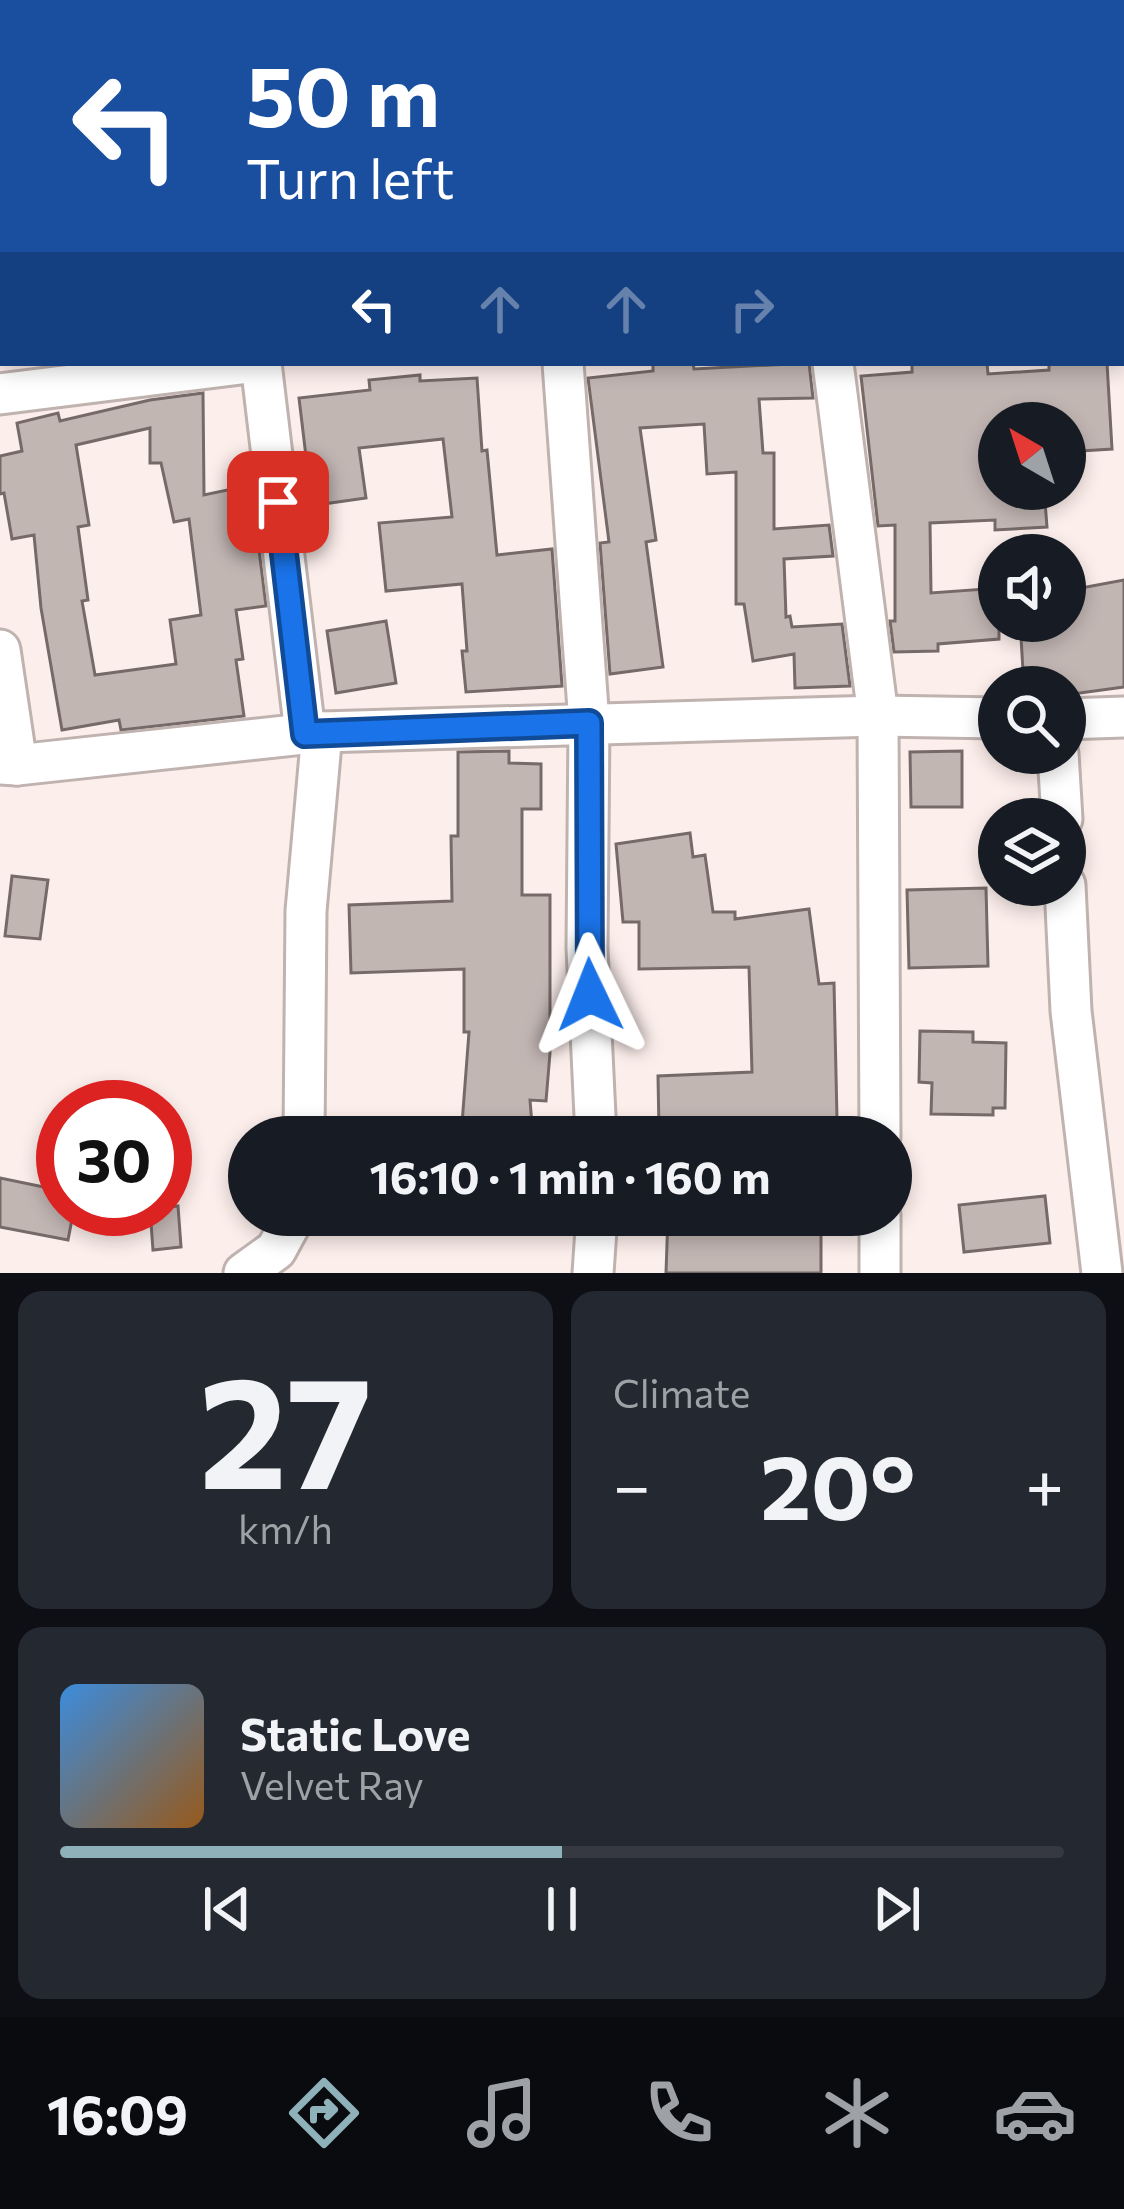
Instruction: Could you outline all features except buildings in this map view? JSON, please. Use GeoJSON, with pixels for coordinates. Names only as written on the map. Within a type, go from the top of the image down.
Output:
{"type":"FeatureCollection","features":[{"type":"Feature","properties":{"kind":"street"},"geometry":{"type":"LineString","coordinates":[[0,394],[225,366]]}},
{"type":"Feature","properties":{"kind":"street"},"geometry":{"type":"LineString","coordinates":[[261,366],[313,733],[304,1116]]}},
{"type":"Feature","properties":{"kind":"street"},"geometry":{"type":"LineString","coordinates":[[562,366],[589,723],[587,948],[595,1116]]}},
{"type":"Feature","properties":{"kind":"street"},"geometry":{"type":"LineString","coordinates":[[833,366],[878,716],[880,1116]]}},
{"type":"Feature","properties":{"kind":"street"},"geometry":{"type":"LineString","coordinates":[[0,650],[8,764],[313,733],[878,716],[978,718]]}},
{"type":"Feature","properties":{"kind":"street"},"geometry":{"type":"LineString","coordinates":[[1086,719],[1124,718]]}},
{"type":"Feature","properties":{"kind":"street"},"geometry":{"type":"LineString","coordinates":[[1066,906],[1071,1010],[1102,1273]]}},
{"type":"Feature","properties":{"kind":"street"},"geometry":{"type":"LineString","coordinates":[[244,1273],[276,1250],[284,1236]]}},
{"type":"Feature","properties":{"kind":"street"},"geometry":{"type":"LineString","coordinates":[[593,1273],[596,1236]]}},
{"type":"Feature","properties":{"kind":"street"},"geometry":{"type":"LineString","coordinates":[[880,1236],[880,1273]]}},
{"type":"Feature","properties":{"kind":"route"},"geometry":{"type":"LineString","coordinates":[[278,502],[305,734],[589,723],[590,995]]}}]}
